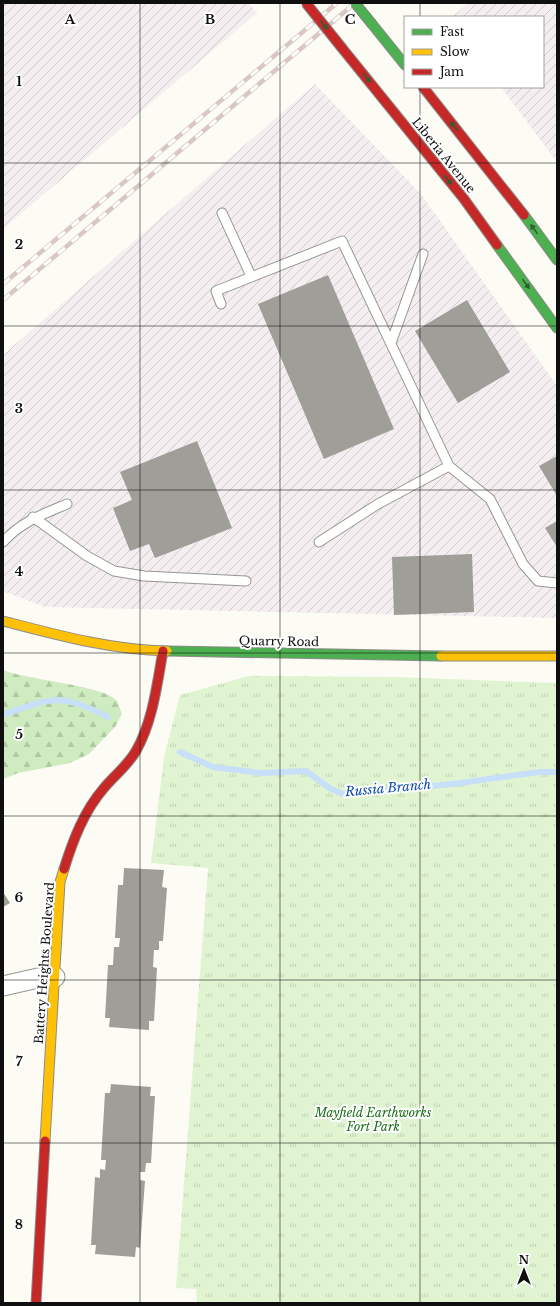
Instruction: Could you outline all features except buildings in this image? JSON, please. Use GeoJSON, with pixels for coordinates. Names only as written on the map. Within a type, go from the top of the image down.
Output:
{"type":"FeatureCollection","features":[{"type":"Feature","properties":{"kind":"main road","name":"Liberia Avenue"},"geometry":{"type":"LineString","coordinates":[[306,3],[464,199],[557,328]]}},
{"type":"Feature","properties":{"kind":"main road"},"geometry":{"type":"LineString","coordinates":[[355,3],[404,64]]}},
{"type":"Feature","properties":{"kind":"main road"},"geometry":{"type":"LineString","coordinates":[[424,88],[498,180],[557,260]]}},
{"type":"Feature","properties":{"kind":"main road","name":"Quarry Road"},"geometry":{"type":"LineString","coordinates":[[3,621],[75,640],[125,648],[163,651],[438,656],[557,656]]}},
{"type":"Feature","properties":{"kind":"main road","name":"Battery Heights Boulevard"},"geometry":{"type":"LineString","coordinates":[[36,1303],[60,882],[67,853],[87,811],[104,788],[122,770],[135,752],[147,728],[154,702],[163,651]]}},
{"type":"Feature","properties":{"kind":"street"},"geometry":{"type":"LineString","coordinates":[[3,986],[38,978],[55,977]]}},
{"type":"Feature","properties":{"kind":"lane"},"geometry":{"type":"LineString","coordinates":[[222,213],[251,276]]}},
{"type":"Feature","properties":{"kind":"lane"},"geometry":{"type":"LineString","coordinates":[[221,304],[216,291],[342,241],[449,466],[490,499],[523,564],[538,581],[557,583]]}},
{"type":"Feature","properties":{"kind":"lane"},"geometry":{"type":"LineString","coordinates":[[391,343],[423,254]]}},
{"type":"Feature","properties":{"kind":"lane"},"geometry":{"type":"LineString","coordinates":[[319,542],[378,504],[449,466]]}},
{"type":"Feature","properties":{"kind":"lane"},"geometry":{"type":"LineString","coordinates":[[3,542],[11,533],[33,517],[67,504]]}},
{"type":"Feature","properties":{"kind":"lane"},"geometry":{"type":"LineString","coordinates":[[33,517],[87,556],[114,571],[144,576],[246,581]]}},
{"type":"Feature","properties":{"kind":"shaded area"},"geometry":{"type":"Polygon","coordinates":[[[3,3],[249,3],[257,13],[3,229],[3,3]]]}},
{"type":"Feature","properties":{"kind":"shaded area"},"geometry":{"type":"Polygon","coordinates":[[[468,3],[557,3],[557,162],[502,88],[544,88],[544,16],[453,16],[468,3]]]}},
{"type":"Feature","properties":{"kind":"shaded area"},"geometry":{"type":"Polygon","coordinates":[[[315,84],[421,194],[557,386],[557,618],[45,607],[3,591],[3,355],[315,84]]]}},
{"type":"Feature","properties":{"kind":"green space"},"geometry":{"type":"Polygon","coordinates":[[[3,670],[14,674],[96,690],[116,700],[122,714],[115,727],[89,754],[70,763],[18,773],[3,779],[3,670]]]}},
{"type":"Feature","properties":{"kind":"green space","name":"Mayfield Earthworks Fort Park"},"geometry":{"type":"Polygon","coordinates":[[[249,676],[396,677],[557,683],[557,1303],[197,1303],[196,1289],[176,1288],[208,868],[151,863],[164,757],[180,695],[249,676]]]}},
{"type":"Feature","properties":{"kind":"waterway","name":"Russia Branch"},"geometry":{"type":"LineString","coordinates":[[3,715],[33,704],[56,700],[78,704],[108,717]]}},
{"type":"Feature","properties":{"kind":"waterway","name":"Russia Branch"},"geometry":{"type":"LineString","coordinates":[[180,752],[213,767],[261,773],[306,771],[331,789],[343,794],[453,784],[539,772],[557,772]]}},
{"type":"Feature","properties":{"kind":"railway"},"geometry":{"type":"LineString","coordinates":[[3,284],[337,3]]}},
{"type":"Feature","properties":{"kind":"railway"},"geometry":{"type":"LineString","coordinates":[[3,300],[355,3]]}},
{"type":"Feature","properties":{"kind":"traffic: fast"},"geometry":{"type":"LineString","coordinates":[[355,3],[372,24]]}},
{"type":"Feature","properties":{"kind":"traffic: fast"},"geometry":{"type":"LineString","coordinates":[[372,24],[404,64]]}},
{"type":"Feature","properties":{"kind":"traffic: fast"},"geometry":{"type":"LineString","coordinates":[[524,215],[557,260]]}},
{"type":"Feature","properties":{"kind":"traffic: fast"},"geometry":{"type":"LineString","coordinates":[[497,245],[557,328]]}},
{"type":"Feature","properties":{"kind":"traffic: fast"},"geometry":{"type":"LineString","coordinates":[[167,651],[441,656]]}},
{"type":"Feature","properties":{"kind":"traffic: slow"},"geometry":{"type":"LineString","coordinates":[[3,621],[105,645],[167,651]]}},
{"type":"Feature","properties":{"kind":"traffic: slow"},"geometry":{"type":"LineString","coordinates":[[441,656],[557,656]]}},
{"type":"Feature","properties":{"kind":"traffic: slow"},"geometry":{"type":"LineString","coordinates":[[45,1141],[60,882],[64,869]]}},
{"type":"Feature","properties":{"kind":"traffic: jam"},"geometry":{"type":"LineString","coordinates":[[306,3],[342,48]]}},
{"type":"Feature","properties":{"kind":"traffic: jam"},"geometry":{"type":"LineString","coordinates":[[342,48],[464,199],[497,245]]}},
{"type":"Feature","properties":{"kind":"traffic: jam"},"geometry":{"type":"LineString","coordinates":[[424,88],[524,215]]}},
{"type":"Feature","properties":{"kind":"traffic: jam"},"geometry":{"type":"LineString","coordinates":[[64,869],[71,847],[85,816],[104,788],[129,761],[142,739],[154,702],[163,651]]}},
{"type":"Feature","properties":{"kind":"traffic: jam"},"geometry":{"type":"LineString","coordinates":[[36,1303],[45,1141]]}}]}
